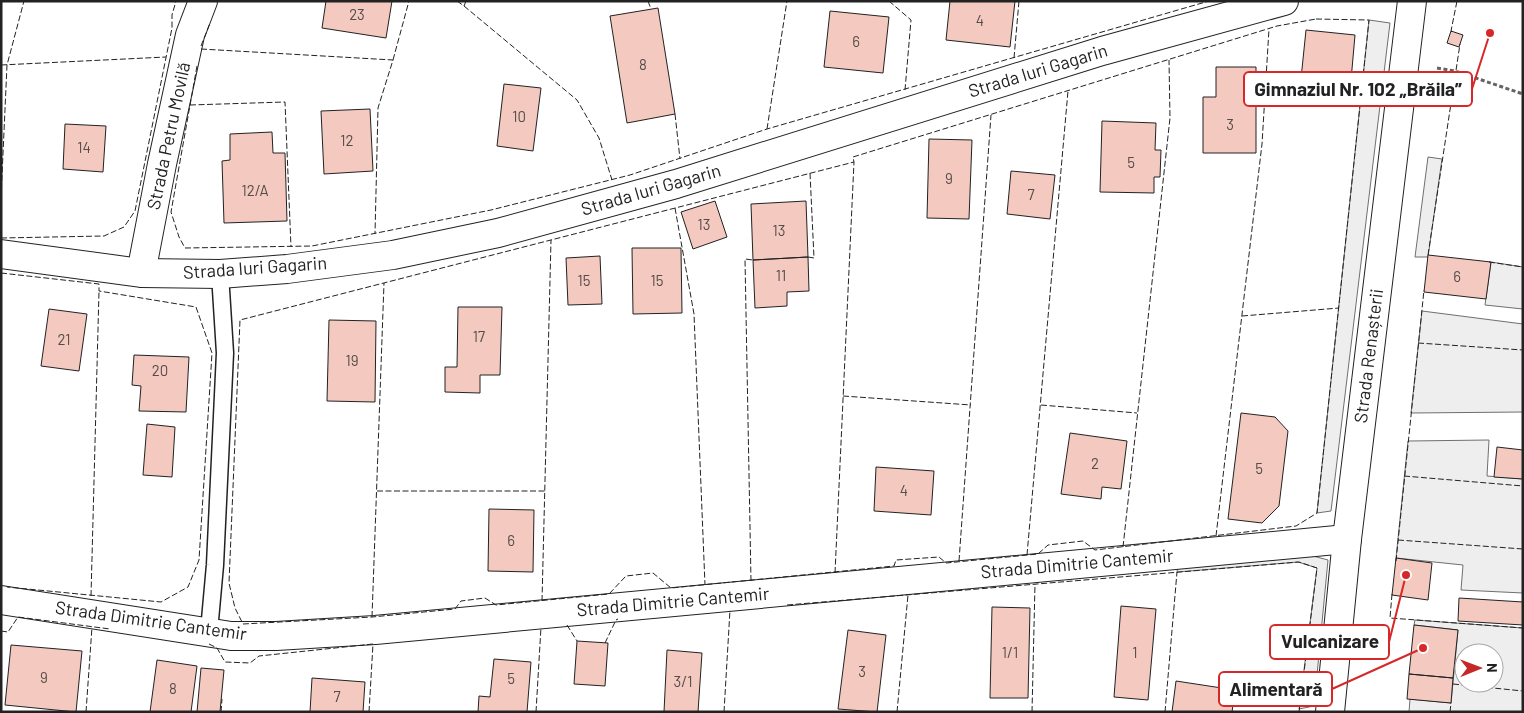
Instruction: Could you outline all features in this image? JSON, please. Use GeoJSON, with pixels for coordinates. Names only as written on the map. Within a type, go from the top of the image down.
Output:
{"type":"FeatureCollection","features":[{"type":"Feature","properties":{"kind":"street","name":"Strada Petru Movilă"},"geometry":{"type":"LineString","coordinates":[[141,273],[190,35],[203,1]]}},
{"type":"Feature","properties":{"kind":"street","name":"Strada Iuri Gagarin"},"geometry":{"type":"LineString","coordinates":[[1,254],[141,273],[220,274],[287,269],[393,255],[498,233],[676,184],[1102,51],[1284,1]]}},
{"type":"Feature","properties":{"kind":"street","name":"Strada Renașterii"},"geometry":{"type":"LineString","coordinates":[[1330,712],[1347,539],[1412,1]]}},
{"type":"Feature","properties":{"kind":"street","name":"Strada Dimitrie Cantemir"},"geometry":{"type":"LineString","coordinates":[[1,600],[209,631],[231,636],[276,636],[375,630],[1347,539]]}},
{"type":"Feature","properties":{"kind":"lane"},"geometry":{"type":"LineString","coordinates":[[209,631],[215,565],[225,353],[220,274]]}},
{"type":"Feature","properties":{"kind":"path"},"geometry":{"type":"LineString","coordinates":[[1405,60],[1455,72],[1523,94]]}},
{"type":"Feature","properties":{"kind":"shaded area"},"geometry":{"type":"Polygon","coordinates":[[[1369,20],[1390,23],[1331,511],[1317,513],[1369,20]]]}},
{"type":"Feature","properties":{"kind":"shaded area"},"geometry":{"type":"Polygon","coordinates":[[[1428,157],[1442,159],[1428,257],[1415,257],[1428,157]]]}},
{"type":"Feature","properties":{"kind":"shaded area"},"geometry":{"type":"Polygon","coordinates":[[[1491,262],[1523,267],[1523,309],[1485,305],[1491,262]]]}},
{"type":"Feature","properties":{"kind":"shaded area"},"geometry":{"type":"Polygon","coordinates":[[[1422,311],[1523,324],[1523,412],[1411,413],[1422,311]]]}},
{"type":"Feature","properties":{"kind":"shaded area"},"geometry":{"type":"Polygon","coordinates":[[[1489,440],[1487,476],[1523,479],[1523,593],[1461,590],[1463,565],[1396,558],[1408,441],[1489,440]]]}},
{"type":"Feature","properties":{"kind":"shaded area"},"geometry":{"type":"Polygon","coordinates":[[[1298,552],[1328,560],[1314,706],[1299,709],[1317,568],[1298,562],[1177,572],[1179,562],[1298,552]]]}},
{"type":"Feature","properties":{"kind":"shaded area"},"geometry":{"type":"Polygon","coordinates":[[[1415,620],[1523,628],[1523,712],[1409,712],[1410,699],[1451,703],[1454,672],[1454,693],[1504,693],[1504,643],[1457,643],[1458,630],[1414,625],[1415,620]]]}},
{"type":"Feature","properties":{"kind":"building"},"geometry":{"type":"Polygon","coordinates":[[[326,1],[392,1],[386,38],[322,28],[326,1]]]}},
{"type":"Feature","properties":{"kind":"building"},"geometry":{"type":"Polygon","coordinates":[[[950,1],[1015,1],[1010,47],[946,40],[950,1]]]}},
{"type":"Feature","properties":{"kind":"building"},"geometry":{"type":"Polygon","coordinates":[[[658,8],[675,114],[627,123],[610,16],[658,8]]]}},
{"type":"Feature","properties":{"kind":"building"},"geometry":{"type":"Polygon","coordinates":[[[830,11],[889,17],[883,73],[824,67],[830,11]]]}},
{"type":"Feature","properties":{"kind":"building"},"geometry":{"type":"Polygon","coordinates":[[[1306,30],[1355,35],[1349,103],[1299,98],[1306,30]]]}},
{"type":"Feature","properties":{"kind":"building"},"geometry":{"type":"Polygon","coordinates":[[[1451,31],[1463,35],[1459,47],[1447,43],[1451,31]]]}},
{"type":"Feature","properties":{"kind":"building"},"geometry":{"type":"Polygon","coordinates":[[[1216,67],[1256,67],[1256,153],[1203,153],[1203,97],[1216,97],[1216,67]]]}},
{"type":"Feature","properties":{"kind":"building"},"geometry":{"type":"Polygon","coordinates":[[[504,84],[541,88],[533,151],[497,146],[504,84]]]}},
{"type":"Feature","properties":{"kind":"building"},"geometry":{"type":"Polygon","coordinates":[[[370,109],[373,171],[324,174],[321,111],[370,109]]]}},
{"type":"Feature","properties":{"kind":"building"},"geometry":{"type":"Polygon","coordinates":[[[1102,121],[1156,123],[1155,150],[1161,150],[1160,177],[1154,177],[1154,193],[1100,192],[1102,121]]]}},
{"type":"Feature","properties":{"kind":"building"},"geometry":{"type":"Polygon","coordinates":[[[65,124],[106,126],[103,172],[63,169],[65,124]]]}},
{"type":"Feature","properties":{"kind":"building"},"geometry":{"type":"Polygon","coordinates":[[[272,132],[273,153],[285,153],[287,221],[224,223],[222,161],[230,160],[230,134],[272,132]]]}},
{"type":"Feature","properties":{"kind":"building"},"geometry":{"type":"Polygon","coordinates":[[[929,139],[972,140],[969,219],[927,218],[929,139]]]}},
{"type":"Feature","properties":{"kind":"building"},"geometry":{"type":"Polygon","coordinates":[[[1011,171],[1055,175],[1050,219],[1007,214],[1011,171]]]}},
{"type":"Feature","properties":{"kind":"building"},"geometry":{"type":"Polygon","coordinates":[[[715,201],[727,237],[693,249],[681,212],[715,201]]]}},
{"type":"Feature","properties":{"kind":"building"},"geometry":{"type":"Polygon","coordinates":[[[806,201],[808,257],[753,260],[751,204],[806,201]]]}},
{"type":"Feature","properties":{"kind":"building"},"geometry":{"type":"Polygon","coordinates":[[[632,248],[681,248],[682,313],[633,314],[632,248]]]}},
{"type":"Feature","properties":{"kind":"building"},"geometry":{"type":"Polygon","coordinates":[[[1428,255],[1491,262],[1486,299],[1424,292],[1428,255]]]}},
{"type":"Feature","properties":{"kind":"building"},"geometry":{"type":"Polygon","coordinates":[[[600,256],[602,304],[568,305],[566,258],[600,256]]]}},
{"type":"Feature","properties":{"kind":"building"},"geometry":{"type":"Polygon","coordinates":[[[808,257],[809,291],[787,292],[787,306],[755,308],[753,260],[808,257]]]}},
{"type":"Feature","properties":{"kind":"building"},"geometry":{"type":"Polygon","coordinates":[[[458,307],[502,307],[500,375],[480,375],[480,393],[445,392],[445,367],[457,367],[458,307]]]}},
{"type":"Feature","properties":{"kind":"building"},"geometry":{"type":"Polygon","coordinates":[[[49,309],[87,314],[79,371],[41,366],[49,309]]]}},
{"type":"Feature","properties":{"kind":"building"},"geometry":{"type":"Polygon","coordinates":[[[329,320],[376,321],[375,402],[327,401],[329,320]]]}},
{"type":"Feature","properties":{"kind":"building"},"geometry":{"type":"Polygon","coordinates":[[[134,355],[189,357],[186,412],[139,411],[141,386],[132,385],[134,355]]]}},
{"type":"Feature","properties":{"kind":"building"},"geometry":{"type":"Polygon","coordinates":[[[1241,413],[1275,417],[1288,431],[1279,506],[1262,523],[1228,519],[1241,413]]]}},
{"type":"Feature","properties":{"kind":"building"},"geometry":{"type":"Polygon","coordinates":[[[147,424],[175,427],[172,477],[143,475],[147,424]]]}},
{"type":"Feature","properties":{"kind":"building"},"geometry":{"type":"Polygon","coordinates":[[[1070,433],[1127,441],[1121,489],[1102,487],[1101,499],[1061,494],[1070,433]]]}},
{"type":"Feature","properties":{"kind":"building"},"geometry":{"type":"Polygon","coordinates":[[[1497,447],[1523,450],[1523,479],[1494,477],[1497,447]]]}},
{"type":"Feature","properties":{"kind":"building"},"geometry":{"type":"Polygon","coordinates":[[[876,467],[934,471],[931,515],[874,511],[876,467]]]}},
{"type":"Feature","properties":{"kind":"building"},"geometry":{"type":"Polygon","coordinates":[[[489,509],[534,510],[533,572],[488,571],[489,509]]]}},
{"type":"Feature","properties":{"kind":"building"},"geometry":{"type":"Polygon","coordinates":[[[1396,558],[1432,563],[1428,600],[1392,595],[1396,558]]]}},
{"type":"Feature","properties":{"kind":"building"},"geometry":{"type":"Polygon","coordinates":[[[1459,598],[1523,602],[1523,625],[1458,621],[1459,598]]]}},
{"type":"Feature","properties":{"kind":"building"},"geometry":{"type":"Polygon","coordinates":[[[1121,606],[1156,609],[1148,700],[1114,697],[1121,606]]]}},
{"type":"Feature","properties":{"kind":"building"},"geometry":{"type":"Polygon","coordinates":[[[992,607],[1030,608],[1028,698],[990,698],[992,607]]]}},
{"type":"Feature","properties":{"kind":"building"},"geometry":{"type":"Polygon","coordinates":[[[1414,625],[1458,630],[1457,643],[1454,643],[1453,678],[1409,674],[1414,625]]]}},
{"type":"Feature","properties":{"kind":"building"},"geometry":{"type":"Polygon","coordinates":[[[848,630],[886,635],[877,712],[838,709],[848,630]]]}},
{"type":"Feature","properties":{"kind":"building"},"geometry":{"type":"Polygon","coordinates":[[[577,641],[608,643],[605,686],[574,684],[577,641]]]}},
{"type":"Feature","properties":{"kind":"building"},"geometry":{"type":"Polygon","coordinates":[[[11,645],[82,651],[76,712],[5,705],[11,645]]]}},
{"type":"Feature","properties":{"kind":"building"},"geometry":{"type":"Polygon","coordinates":[[[667,650],[702,653],[698,712],[664,712],[667,650]]]}},
{"type":"Feature","properties":{"kind":"building"},"geometry":{"type":"Polygon","coordinates":[[[494,659],[531,662],[527,712],[478,712],[479,696],[490,697],[494,659]]]}},
{"type":"Feature","properties":{"kind":"building"},"geometry":{"type":"Polygon","coordinates":[[[157,660],[197,666],[191,712],[150,712],[157,660]]]}},
{"type":"Feature","properties":{"kind":"building"},"geometry":{"type":"Polygon","coordinates":[[[201,668],[224,670],[220,712],[197,712],[201,668]]]}},
{"type":"Feature","properties":{"kind":"building"},"geometry":{"type":"Polygon","coordinates":[[[1409,674],[1453,678],[1451,703],[1407,699],[1409,674]]]}},
{"type":"Feature","properties":{"kind":"building"},"geometry":{"type":"Polygon","coordinates":[[[312,678],[365,682],[363,712],[310,712],[312,678]]]}},
{"type":"Feature","properties":{"kind":"building"},"geometry":{"type":"Polygon","coordinates":[[[1176,681],[1235,690],[1232,712],[1172,712],[1176,681]]]}},
{"type":"Feature","properties":{"kind":"fence"},"geometry":{"type":"LineString","coordinates":[[1,198],[7,65],[24,1]]}},
{"type":"Feature","properties":{"kind":"fence"},"geometry":{"type":"LineString","coordinates":[[1,238],[104,236],[124,227],[135,211],[176,1]]}},
{"type":"Feature","properties":{"kind":"fence"},"geometry":{"type":"LineString","coordinates":[[393,60],[409,1]]}},
{"type":"Feature","properties":{"kind":"fence"},"geometry":{"type":"LineString","coordinates":[[457,1],[464,6],[466,1]]}},
{"type":"Feature","properties":{"kind":"fence"},"geometry":{"type":"LineString","coordinates":[[648,1],[651,9]]}},
{"type":"Feature","properties":{"kind":"fence"},"geometry":{"type":"LineString","coordinates":[[767,129],[787,1]]}},
{"type":"Feature","properties":{"kind":"fence"},"geometry":{"type":"LineString","coordinates":[[889,1],[911,20],[905,90]]}},
{"type":"Feature","properties":{"kind":"fence"},"geometry":{"type":"LineString","coordinates":[[1014,58],[1019,1]]}},
{"type":"Feature","properties":{"kind":"fence"},"geometry":{"type":"LineString","coordinates":[[197,66],[171,212],[179,237],[185,248],[312,246],[491,210],[630,175],[767,129],[1209,1]]}},
{"type":"Feature","properties":{"kind":"fence"},"geometry":{"type":"LineString","coordinates":[[1452,32],[1457,1]]}},
{"type":"Feature","properties":{"kind":"fence"},"geometry":{"type":"LineString","coordinates":[[464,6],[577,100],[599,138],[612,180]]}},
{"type":"Feature","properties":{"kind":"fence"},"geometry":{"type":"LineString","coordinates":[[1316,19],[1369,20],[1317,513],[1296,526],[1095,550],[1083,541],[1048,545],[1038,554],[946,563],[939,557],[896,560],[894,566],[671,588],[653,573],[626,576],[609,594],[496,605],[485,598],[461,601],[455,609],[372,617],[243,624],[235,608],[229,583],[240,320],[854,162],[853,157],[1277,26],[1316,19]]}},
{"type":"Feature","properties":{"kind":"fence"},"geometry":{"type":"LineString","coordinates":[[201,46],[210,23]]}},
{"type":"Feature","properties":{"kind":"fence"},"geometry":{"type":"LineString","coordinates":[[1216,536],[1262,144],[1269,29]]}},
{"type":"Feature","properties":{"kind":"fence"},"geometry":{"type":"LineString","coordinates":[[1428,255],[1460,44]]}},
{"type":"Feature","properties":{"kind":"fence"},"geometry":{"type":"LineString","coordinates":[[201,49],[393,60],[378,108],[375,234]]}},
{"type":"Feature","properties":{"kind":"fence"},"geometry":{"type":"LineString","coordinates":[[1,65],[166,57]]}},
{"type":"Feature","properties":{"kind":"fence"},"geometry":{"type":"LineString","coordinates":[[1123,547],[1170,118],[1169,60]]}},
{"type":"Feature","properties":{"kind":"fence"},"geometry":{"type":"LineString","coordinates":[[1027,555],[1068,91]]}},
{"type":"Feature","properties":{"kind":"fence"},"geometry":{"type":"LineString","coordinates":[[190,105],[285,102],[291,247]]}},
{"type":"Feature","properties":{"kind":"fence"},"geometry":{"type":"LineString","coordinates":[[675,114],[680,159]]}},
{"type":"Feature","properties":{"kind":"fence"},"geometry":{"type":"LineString","coordinates":[[959,561],[991,115]]}},
{"type":"Feature","properties":{"kind":"fence"},"geometry":{"type":"LineString","coordinates":[[835,573],[854,162]]}},
{"type":"Feature","properties":{"kind":"fence"},"geometry":{"type":"LineString","coordinates":[[808,257],[814,258],[810,173]]}},
{"type":"Feature","properties":{"kind":"fence"},"geometry":{"type":"LineString","coordinates":[[675,208],[694,314],[705,585]]}},
{"type":"Feature","properties":{"kind":"fence"},"geometry":{"type":"LineString","coordinates":[[542,601],[551,240]]}},
{"type":"Feature","properties":{"kind":"fence"},"geometry":{"type":"LineString","coordinates":[[751,581],[745,259],[753,260]]}},
{"type":"Feature","properties":{"kind":"fence"},"geometry":{"type":"LineString","coordinates":[[1489,262],[1523,267]]}},
{"type":"Feature","properties":{"kind":"fence"},"geometry":{"type":"LineString","coordinates":[[1,273],[99,284],[99,291],[196,307],[212,353],[199,560],[188,587],[161,602],[7,587]]}},
{"type":"Feature","properties":{"kind":"fence"},"geometry":{"type":"LineString","coordinates":[[372,617],[384,283]]}},
{"type":"Feature","properties":{"kind":"fence"},"geometry":{"type":"LineString","coordinates":[[1396,561],[1424,290]]}},
{"type":"Feature","properties":{"kind":"fence"},"geometry":{"type":"LineString","coordinates":[[91,596],[99,291]]}},
{"type":"Feature","properties":{"kind":"fence"},"geometry":{"type":"LineString","coordinates":[[1242,316],[1339,308]]}},
{"type":"Feature","properties":{"kind":"fence"},"geometry":{"type":"LineString","coordinates":[[1418,343],[1523,350]]}},
{"type":"Feature","properties":{"kind":"fence"},"geometry":{"type":"LineString","coordinates":[[843,396],[971,405]]}},
{"type":"Feature","properties":{"kind":"fence"},"geometry":{"type":"LineString","coordinates":[[1041,405],[1137,413]]}},
{"type":"Feature","properties":{"kind":"fence"},"geometry":{"type":"LineString","coordinates":[[1404,476],[1523,486]]}},
{"type":"Feature","properties":{"kind":"fence"},"geometry":{"type":"LineString","coordinates":[[377,491],[545,491]]}},
{"type":"Feature","properties":{"kind":"fence"},"geometry":{"type":"LineString","coordinates":[[1398,540],[1523,549]]}},
{"type":"Feature","properties":{"kind":"fence"},"geometry":{"type":"LineString","coordinates":[[787,605],[1299,562],[1317,568],[1299,712]]}},
{"type":"Feature","properties":{"kind":"fence"},"geometry":{"type":"LineString","coordinates":[[1165,712],[1177,572]]}},
{"type":"Feature","properties":{"kind":"fence"},"geometry":{"type":"LineString","coordinates":[[1032,712],[1035,584]]}},
{"type":"Feature","properties":{"kind":"fence"},"geometry":{"type":"LineString","coordinates":[[1392,594],[1390,618],[1523,628]]}},
{"type":"Feature","properties":{"kind":"fence"},"geometry":{"type":"LineString","coordinates":[[897,712],[908,595]]}},
{"type":"Feature","properties":{"kind":"fence"},"geometry":{"type":"LineString","coordinates":[[724,712],[730,610]]}},
{"type":"Feature","properties":{"kind":"fence"},"geometry":{"type":"LineString","coordinates":[[1,631],[8,632],[18,617],[110,629]]}},
{"type":"Feature","properties":{"kind":"fence"},"geometry":{"type":"LineString","coordinates":[[605,643],[618,619]]}},
{"type":"Feature","properties":{"kind":"fence"},"geometry":{"type":"LineString","coordinates":[[567,625],[577,641]]}},
{"type":"Feature","properties":{"kind":"fence"},"geometry":{"type":"LineString","coordinates":[[86,712],[92,627]]}},
{"type":"Feature","properties":{"kind":"fence"},"geometry":{"type":"LineString","coordinates":[[536,712],[541,627]]}},
{"type":"Feature","properties":{"kind":"fence"},"geometry":{"type":"LineString","coordinates":[[209,644],[217,648],[225,662],[250,663],[259,656],[373,644]]}},
{"type":"Feature","properties":{"kind":"fence"},"geometry":{"type":"LineString","coordinates":[[369,712],[373,644]]}},
{"type":"Feature","properties":{"kind":"fence"},"geometry":{"type":"LineString","coordinates":[[1453,684],[1523,691]]}},
{"type":"Feature","properties":{"kind":"fence"},"geometry":{"type":"LineString","coordinates":[[221,712],[222,699]]}},
{"type":"Feature","properties":{"kind":"fence"},"geometry":{"type":"LineString","coordinates":[[1450,712],[1451,703]]}},
{"type":"Feature","properties":{"kind":"place","name":"Gimnaziul Nr. 102 „Brăila”"},"geometry":{"type":"Point","coordinates":[1490,33]}},
{"type":"Feature","properties":{"kind":"place","name":"Vulcanizare"},"geometry":{"type":"Point","coordinates":[1406,575]}},
{"type":"Feature","properties":{"kind":"place","name":"Alimentară"},"geometry":{"type":"Point","coordinates":[1423,648]}}]}
